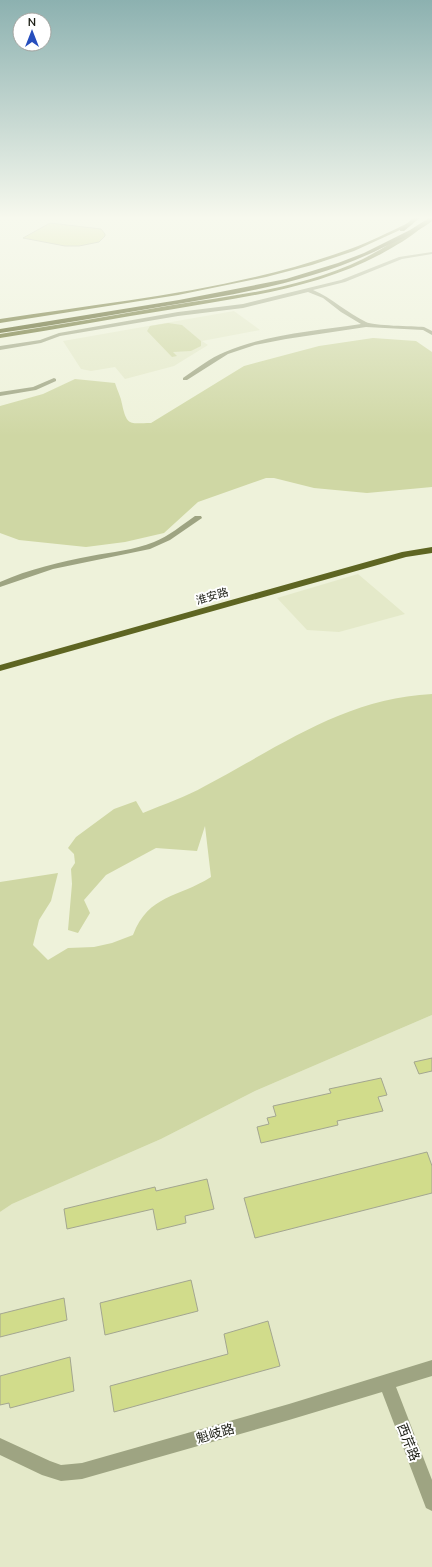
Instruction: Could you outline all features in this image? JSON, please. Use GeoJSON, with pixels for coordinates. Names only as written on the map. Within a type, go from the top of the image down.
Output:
{"type":"FeatureCollection","features":[{"type":"Feature","properties":{"kind":"highway"},"geometry":{"type":"LineString","coordinates":[[0,326],[222,289]]}},
{"type":"Feature","properties":{"kind":"highway"},"geometry":{"type":"LineString","coordinates":[[0,332],[226,294],[247,289]]}},
{"type":"Feature","properties":{"kind":"main road"},"geometry":{"type":"LineString","coordinates":[[0,321],[195,289]]}},
{"type":"Feature","properties":{"kind":"main road"},"geometry":{"type":"LineString","coordinates":[[0,336],[242,296],[270,289]]}},
{"type":"Feature","properties":{"kind":"main road","name":"淮安路"},"geometry":{"type":"LineString","coordinates":[[0,662],[361,560],[432,545]]}},
{"type":"Feature","properties":{"kind":"main road","name":"淮安路"},"geometry":{"type":"LineString","coordinates":[[0,668],[405,554],[432,550]]}},
{"type":"Feature","properties":{"kind":"street"},"geometry":{"type":"LineString","coordinates":[[0,348],[178,314],[242,306],[311,289]]}},
{"type":"Feature","properties":{"kind":"street"},"geometry":{"type":"LineString","coordinates":[[308,290],[325,297],[343,311],[366,325]]}},
{"type":"Feature","properties":{"kind":"street"},"geometry":{"type":"LineString","coordinates":[[98,320],[106,327]]}},
{"type":"Feature","properties":{"kind":"street"},"geometry":{"type":"LineString","coordinates":[[185,379],[226,353],[286,337],[366,325],[405,327],[432,333]]}},
{"type":"Feature","properties":{"kind":"street"},"geometry":{"type":"LineString","coordinates":[[0,394],[34,389],[54,380]]}},
{"type":"Feature","properties":{"kind":"street"},"geometry":{"type":"LineString","coordinates":[[0,585],[52,567],[132,551],[156,544],[172,536],[198,518]]}},
{"type":"Feature","properties":{"kind":"street","name":"魁岐路"},"geometry":{"type":"LineString","coordinates":[[0,1446],[48,1469],[61,1473],[71,1473],[90,1469],[282,1414],[432,1368]]}},
{"type":"Feature","properties":{"kind":"street","name":"西芹路"},"geometry":{"type":"LineString","coordinates":[[386,1382],[432,1502]]}},
{"type":"Feature","properties":{"kind":"shaded area"},"geometry":{"type":"Polygon","coordinates":[[[234,311],[260,330],[202,341],[208,345],[174,366],[125,379],[115,367],[91,371],[81,369],[63,341],[234,311]]]}},
{"type":"Feature","properties":{"kind":"shaded area"},"geometry":{"type":"Polygon","coordinates":[[[168,323],[182,325],[201,341],[201,346],[191,351],[173,352],[177,356],[172,357],[147,331],[150,326],[168,323]]]}},
{"type":"Feature","properties":{"kind":"shaded area"},"geometry":{"type":"Polygon","coordinates":[[[373,338],[416,341],[432,352],[432,487],[367,493],[314,488],[274,478],[266,478],[198,502],[164,533],[125,542],[86,547],[19,540],[0,533],[0,406],[43,394],[75,379],[115,383],[128,420],[134,423],[151,423],[244,366],[319,346],[373,338]]]}},
{"type":"Feature","properties":{"kind":"shaded area"},"geometry":{"type":"Polygon","coordinates":[[[358,574],[405,614],[339,632],[307,630],[277,598],[358,574]]]}},
{"type":"Feature","properties":{"kind":"shaded area"},"geometry":{"type":"Polygon","coordinates":[[[432,694],[432,1015],[255,1091],[161,1139],[12,1204],[0,1212],[0,882],[58,873],[51,901],[39,920],[33,945],[48,960],[68,948],[94,947],[112,943],[133,935],[147,912],[156,904],[211,877],[205,826],[197,851],[156,848],[106,875],[84,900],[90,913],[78,933],[68,930],[72,884],[71,869],[75,863],[74,854],[68,848],[76,837],[114,809],[136,801],[143,813],[183,797],[286,741],[341,715],[370,705],[400,698],[432,694]]]}},
{"type":"Feature","properties":{"kind":"shaded area"},"geometry":{"type":"Polygon","coordinates":[[[432,1015],[432,1567],[0,1567],[0,1212],[12,1204],[161,1139],[255,1091],[432,1015]]]}},
{"type":"Feature","properties":{"kind":"building"},"geometry":{"type":"Polygon","coordinates":[[[432,1058],[432,1071],[419,1074],[414,1062],[432,1058]]]}},
{"type":"Feature","properties":{"kind":"building"},"geometry":{"type":"Polygon","coordinates":[[[381,1078],[387,1095],[378,1097],[383,1111],[337,1121],[338,1125],[261,1143],[257,1127],[269,1124],[267,1118],[276,1116],[273,1106],[331,1093],[329,1089],[381,1078]]]}},
{"type":"Feature","properties":{"kind":"building"},"geometry":{"type":"Polygon","coordinates":[[[427,1152],[432,1166],[432,1193],[255,1238],[244,1198],[427,1152]]]}},
{"type":"Feature","properties":{"kind":"building"},"geometry":{"type":"Polygon","coordinates":[[[207,1179],[214,1209],[185,1216],[186,1223],[157,1230],[153,1209],[67,1229],[64,1209],[155,1187],[156,1191],[207,1179]]]}},
{"type":"Feature","properties":{"kind":"building"},"geometry":{"type":"Polygon","coordinates":[[[191,1280],[198,1311],[105,1335],[100,1303],[191,1280]]]}},
{"type":"Feature","properties":{"kind":"building"},"geometry":{"type":"Polygon","coordinates":[[[64,1298],[67,1320],[0,1337],[0,1314],[64,1298]]]}},
{"type":"Feature","properties":{"kind":"building"},"geometry":{"type":"Polygon","coordinates":[[[268,1321],[280,1366],[114,1412],[110,1386],[228,1354],[224,1334],[268,1321]]]}},
{"type":"Feature","properties":{"kind":"building"},"geometry":{"type":"Polygon","coordinates":[[[70,1357],[74,1391],[10,1408],[9,1403],[0,1405],[0,1376],[70,1357]]]}}]}
